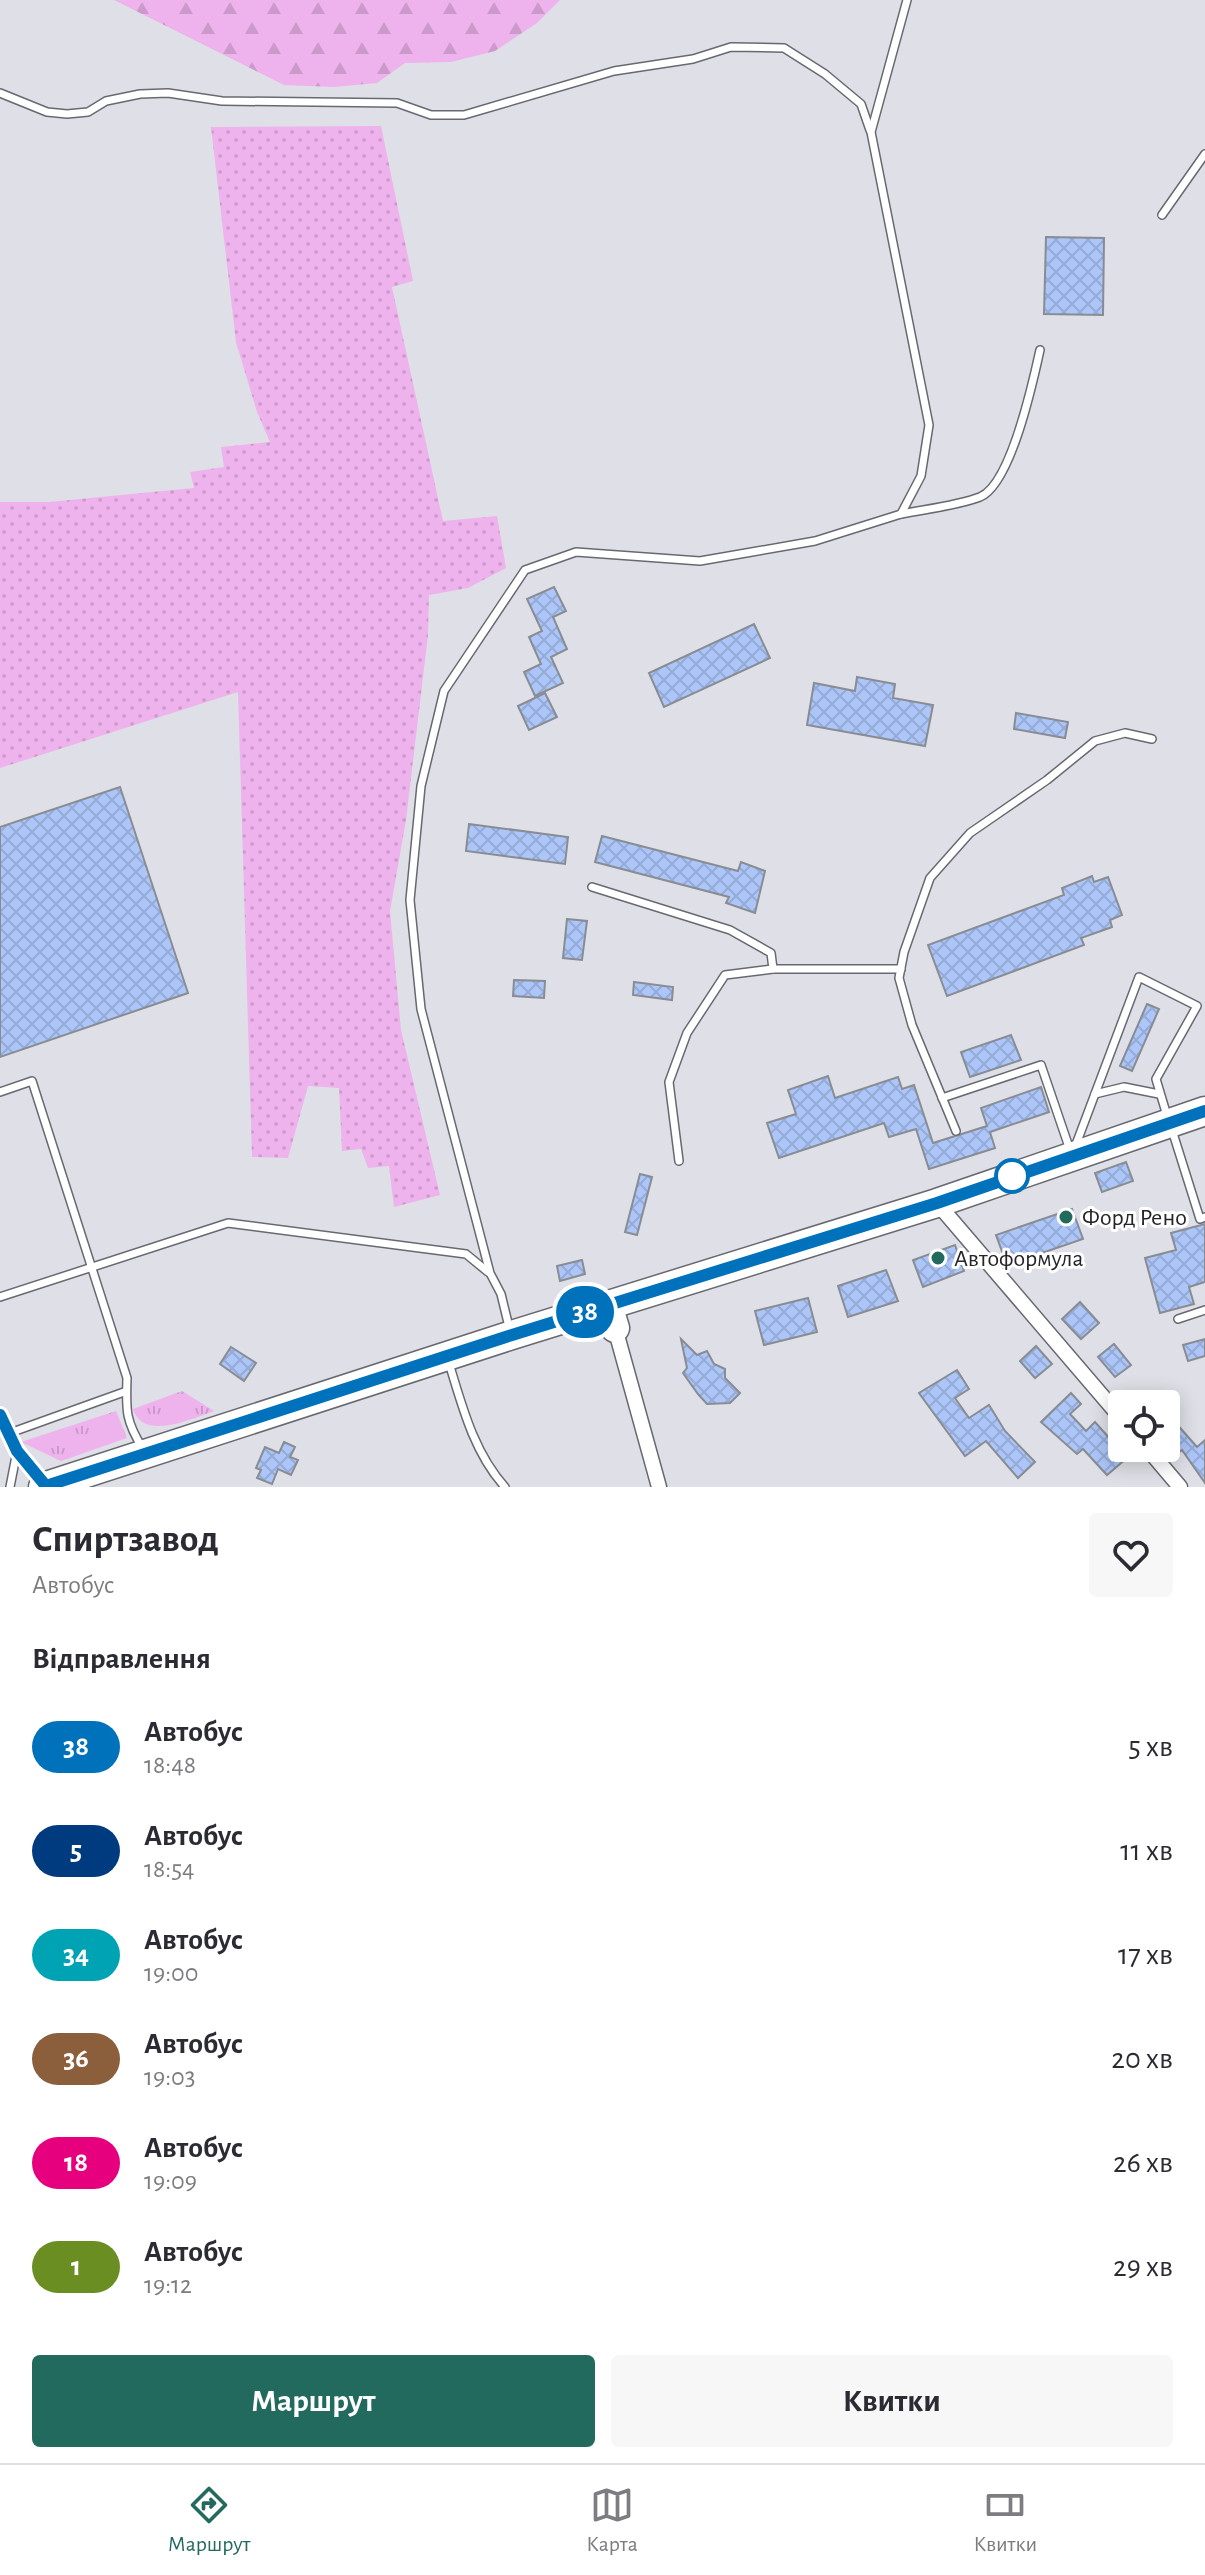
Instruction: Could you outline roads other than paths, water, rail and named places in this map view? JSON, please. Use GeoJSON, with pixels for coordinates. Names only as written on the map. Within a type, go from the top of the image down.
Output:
{"type":"FeatureCollection","features":[{"type":"Feature","properties":{"kind":"highway"},"geometry":{"type":"LineString","coordinates":[[44,1486],[512,1335],[612,1316],[1205,1111]]}},
{"type":"Feature","properties":{"kind":"street"},"geometry":{"type":"LineString","coordinates":[[937,1203],[1108,1403]]}},
{"type":"Feature","properties":{"kind":"street"},"geometry":{"type":"LineString","coordinates":[[612,1316],[659,1487]]}},
{"type":"Feature","properties":{"kind":"street"},"geometry":{"type":"LineString","coordinates":[[1159,1462],[1180,1487]]}},
{"type":"Feature","properties":{"kind":"lane"},"geometry":{"type":"LineString","coordinates":[[871,132],[907,0]]}},
{"type":"Feature","properties":{"kind":"lane"},"geometry":{"type":"LineString","coordinates":[[0,93],[47,112],[67,114],[88,112],[106,101],[140,94],[168,93],[222,101],[397,103],[431,115],[464,115],[614,71],[693,59],[731,47],[784,48],[825,74],[861,104],[871,132],[929,425],[921,476],[901,514]]}},
{"type":"Feature","properties":{"kind":"lane"},"geometry":{"type":"LineString","coordinates":[[1162,215],[1205,154]]}},
{"type":"Feature","properties":{"kind":"lane"},"geometry":{"type":"LineString","coordinates":[[512,1335],[501,1294],[490,1273],[421,1009],[410,900],[421,786],[444,691],[525,570],[576,552],[700,561],[815,541],[901,514],[983,496],[998,479],[1025,418],[1040,350]]}},
{"type":"Feature","properties":{"kind":"lane"},"geometry":{"type":"LineString","coordinates":[[956,1131],[912,1025],[899,978],[930,878],[970,833],[1047,780],[1095,741],[1125,733],[1152,739]]}},
{"type":"Feature","properties":{"kind":"lane"},"geometry":{"type":"LineString","coordinates":[[592,887],[730,930],[771,953],[773,969]]}},
{"type":"Feature","properties":{"kind":"lane"},"geometry":{"type":"LineString","coordinates":[[679,1161],[669,1082],[687,1033],[725,975],[773,969],[901,969]]}},
{"type":"Feature","properties":{"kind":"lane"},"geometry":{"type":"LineString","coordinates":[[1072,1155],[1139,977],[1197,1006],[1156,1079],[1200,1219],[1205,1217]]}},
{"type":"Feature","properties":{"kind":"lane"},"geometry":{"type":"LineString","coordinates":[[942,1098],[1041,1065],[1072,1155]]}},
{"type":"Feature","properties":{"kind":"lane"},"geometry":{"type":"LineString","coordinates":[[0,1092],[32,1081],[127,1378],[124,1392],[129,1424],[146,1454]]}},
{"type":"Feature","properties":{"kind":"lane"},"geometry":{"type":"LineString","coordinates":[[1095,1094],[1124,1087],[1159,1094]]}},
{"type":"Feature","properties":{"kind":"lane"},"geometry":{"type":"LineString","coordinates":[[0,1297],[228,1223],[466,1254],[490,1273]]}},
{"type":"Feature","properties":{"kind":"lane"},"geometry":{"type":"LineString","coordinates":[[1178,1319],[1205,1310]]}},
{"type":"Feature","properties":{"kind":"lane"},"geometry":{"type":"LineString","coordinates":[[447,1356],[461,1403],[497,1487]]}},
{"type":"Feature","properties":{"kind":"lane"},"geometry":{"type":"LineString","coordinates":[[7,1434],[124,1392]]}},
{"type":"Feature","properties":{"kind":"lane"},"geometry":{"type":"LineString","coordinates":[[0,1415],[17,1451],[44,1486]]}},
{"type":"Feature","properties":{"kind":"lane"},"geometry":{"type":"LineString","coordinates":[[10,1487],[17,1451]]}},
{"type":"Feature","properties":{"kind":"lane"},"geometry":{"type":"LineString","coordinates":[[493,1474],[505,1487]]}},
{"type":"Feature","properties":{"kind":"place","name":"Форд Рено"},"geometry":{"type":"Point","coordinates":[1066,1217]}},
{"type":"Feature","properties":{"kind":"place","name":"Автоформула"},"geometry":{"type":"Point","coordinates":[938,1258]}}]}
